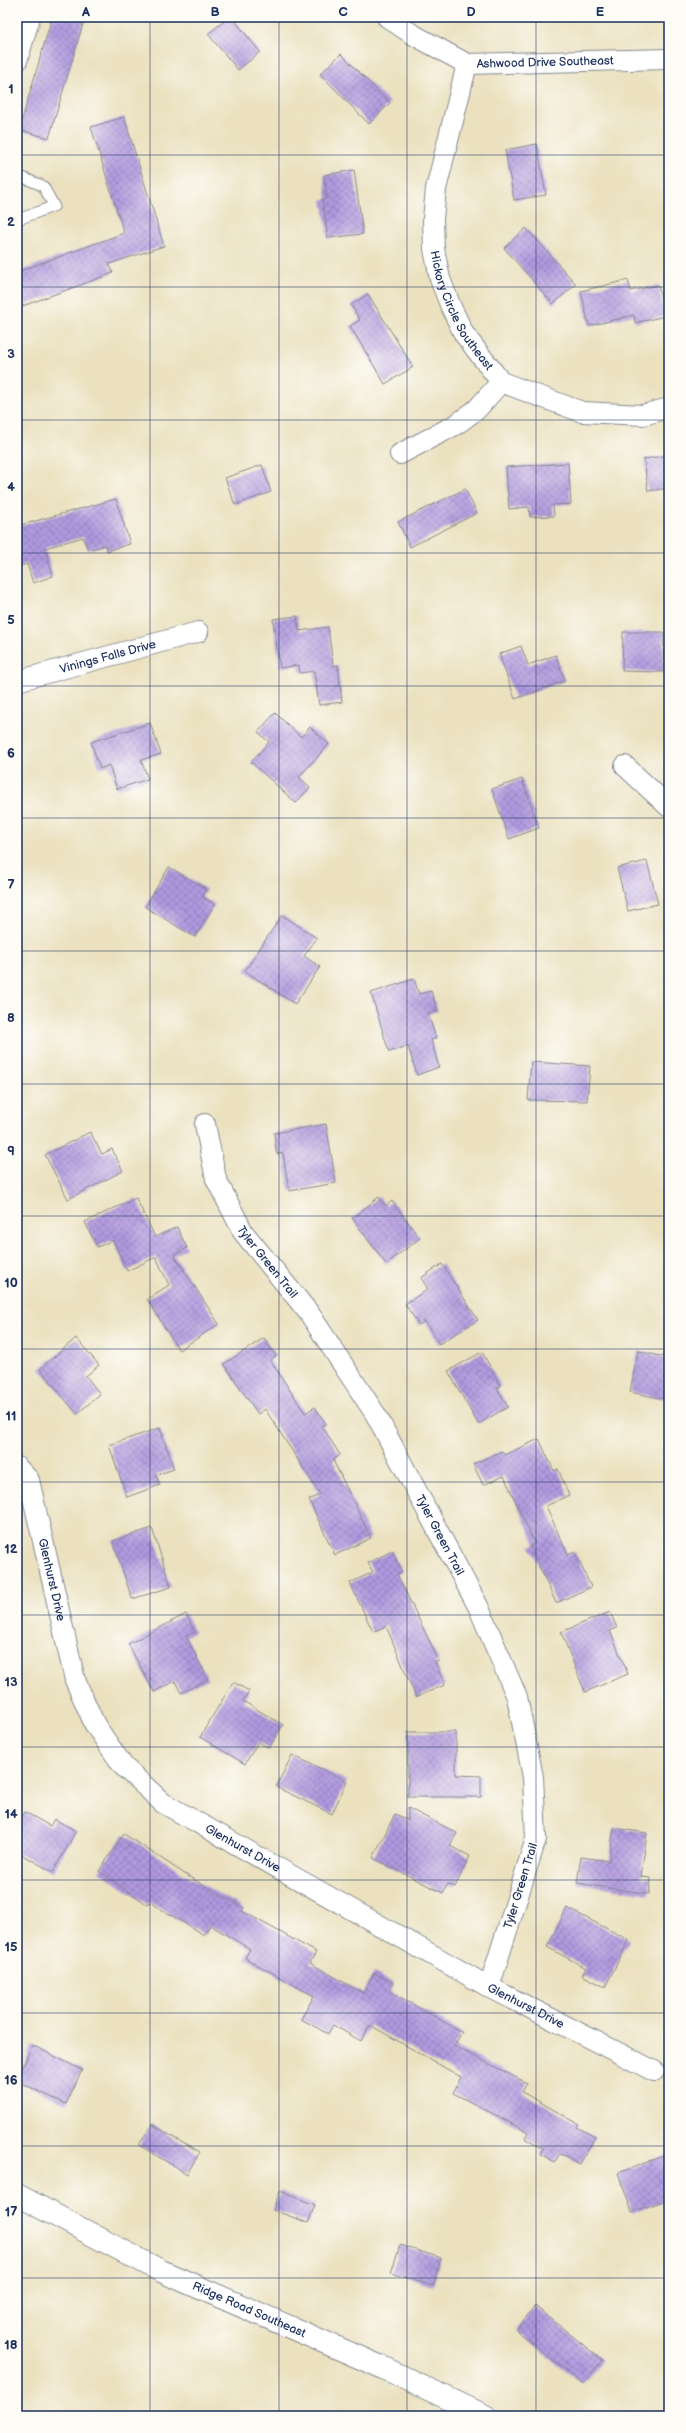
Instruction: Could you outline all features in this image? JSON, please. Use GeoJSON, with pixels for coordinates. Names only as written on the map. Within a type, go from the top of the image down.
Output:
{"type":"FeatureCollection","features":[{"type":"Feature","properties":{"kind":"street"},"geometry":{"type":"LineString","coordinates":[[17,61],[30,17]]}},
{"type":"Feature","properties":{"kind":"street","name":"Ashwood Drive Southeast"},"geometry":{"type":"LineString","coordinates":[[387,17],[412,34],[467,64],[669,59]]}},
{"type":"Feature","properties":{"kind":"street","name":"Hickory Circle Southeast"},"geometry":{"type":"LineString","coordinates":[[467,64],[436,189],[433,219],[434,249],[440,279],[464,334],[501,382],[582,412],[643,415],[669,408]]}},
{"type":"Feature","properties":{"kind":"street"},"geometry":{"type":"LineString","coordinates":[[400,454],[457,424],[477,409],[501,382]]}},
{"type":"Feature","properties":{"kind":"street","name":"Vinings Falls Drive"},"geometry":{"type":"LineString","coordinates":[[17,681],[198,632]]}},
{"type":"Feature","properties":{"kind":"street"},"geometry":{"type":"LineString","coordinates":[[625,766],[669,807]]}},
{"type":"Feature","properties":{"kind":"street","name":"Tyler Green Trail"},"geometry":{"type":"LineString","coordinates":[[205,1124],[216,1179],[243,1232],[309,1313],[376,1415],[478,1606],[517,1697],[533,1777],[536,1839],[489,1987]]}},
{"type":"Feature","properties":{"kind":"street","name":"Glenhurst Drive"},"geometry":{"type":"LineString","coordinates":[[17,1467],[29,1480],[75,1680],[95,1725],[123,1766],[163,1803],[489,1987],[654,2071]]}},
{"type":"Feature","properties":{"kind":"street","name":"Ridge Road Southeast"},"geometry":{"type":"LineString","coordinates":[[17,2195],[161,2271],[386,2369],[485,2416]]}},
{"type":"Feature","properties":{"kind":"lane"},"geometry":{"type":"LineString","coordinates":[[17,174],[43,186],[54,206],[17,220]]}},
{"type":"Feature","properties":{"kind":"building"},"geometry":{"type":"Polygon","coordinates":[[[52,17],[85,17],[49,138],[19,130],[52,17]]]}},
{"type":"Feature","properties":{"kind":"building"},"geometry":{"type":"Polygon","coordinates":[[[229,17],[232,17],[260,52],[238,70],[208,34],[229,17]]]}},
{"type":"Feature","properties":{"kind":"building"},"geometry":{"type":"Polygon","coordinates":[[[341,54],[390,103],[369,124],[320,74],[341,54]]]}},
{"type":"Feature","properties":{"kind":"building"},"geometry":{"type":"Polygon","coordinates":[[[124,117],[164,246],[109,264],[113,273],[17,308],[17,272],[124,233],[91,127],[124,117]]]}},
{"type":"Feature","properties":{"kind":"building"},"geometry":{"type":"Polygon","coordinates":[[[537,144],[546,195],[514,200],[505,150],[537,144]]]}},
{"type":"Feature","properties":{"kind":"building"},"geometry":{"type":"Polygon","coordinates":[[[354,170],[363,234],[328,238],[322,199],[327,199],[324,175],[354,170]]]}},
{"type":"Feature","properties":{"kind":"building"},"geometry":{"type":"Polygon","coordinates":[[[526,228],[576,284],[553,304],[504,248],[526,228]]]}},
{"type":"Feature","properties":{"kind":"building"},"geometry":{"type":"Polygon","coordinates":[[[628,280],[631,291],[658,285],[665,316],[635,323],[634,315],[589,326],[581,291],[628,280]]]}},
{"type":"Feature","properties":{"kind":"building"},"geometry":{"type":"Polygon","coordinates":[[[368,294],[413,367],[385,384],[350,326],[360,320],[351,305],[368,294]]]}},
{"type":"Feature","properties":{"kind":"building"},"geometry":{"type":"Polygon","coordinates":[[[669,455],[669,488],[648,491],[644,459],[669,455]]]}},
{"type":"Feature","properties":{"kind":"building"},"geometry":{"type":"Polygon","coordinates":[[[568,463],[571,504],[553,505],[554,516],[530,517],[529,507],[509,509],[506,467],[568,463]]]}},
{"type":"Feature","properties":{"kind":"building"},"geometry":{"type":"Polygon","coordinates":[[[262,465],[271,492],[235,505],[225,478],[262,465]]]}},
{"type":"Feature","properties":{"kind":"building"},"geometry":{"type":"Polygon","coordinates":[[[465,489],[477,513],[410,547],[398,522],[465,489]]]}},
{"type":"Feature","properties":{"kind":"building"},"geometry":{"type":"Polygon","coordinates":[[[116,499],[130,544],[107,551],[106,545],[88,550],[83,537],[45,548],[53,576],[33,583],[27,564],[17,567],[17,526],[116,499]]]}},
{"type":"Feature","properties":{"kind":"building"},"geometry":{"type":"Polygon","coordinates":[[[297,616],[299,631],[328,627],[333,666],[338,665],[342,702],[319,705],[314,671],[300,673],[299,665],[280,668],[273,619],[297,616]]]}},
{"type":"Feature","properties":{"kind":"building"},"geometry":{"type":"Polygon","coordinates":[[[623,632],[664,632],[663,672],[622,671],[623,632]]]}},
{"type":"Feature","properties":{"kind":"building"},"geometry":{"type":"Polygon","coordinates":[[[521,646],[528,665],[556,655],[565,681],[515,699],[499,654],[521,646]]]}},
{"type":"Feature","properties":{"kind":"building"},"geometry":{"type":"Polygon","coordinates":[[[275,713],[301,737],[310,727],[329,744],[299,777],[310,787],[296,803],[251,762],[269,742],[258,732],[275,713]]]}},
{"type":"Feature","properties":{"kind":"building"},"geometry":{"type":"Polygon","coordinates":[[[150,723],[161,754],[141,760],[148,779],[117,789],[109,765],[100,769],[91,742],[150,723]]]}},
{"type":"Feature","properties":{"kind":"building"},"geometry":{"type":"Polygon","coordinates":[[[522,779],[539,828],[509,839],[492,789],[522,779]]]}},
{"type":"Feature","properties":{"kind":"building"},"geometry":{"type":"Polygon","coordinates":[[[647,861],[658,904],[628,911],[617,868],[647,861]]]}},
{"type":"Feature","properties":{"kind":"building"},"geometry":{"type":"Polygon","coordinates":[[[169,867],[206,889],[202,897],[215,904],[195,937],[145,907],[169,867]]]}},
{"type":"Feature","properties":{"kind":"building"},"geometry":{"type":"Polygon","coordinates":[[[282,915],[317,938],[304,956],[320,967],[295,1004],[245,971],[282,915]]]}},
{"type":"Feature","properties":{"kind":"building"},"geometry":{"type":"Polygon","coordinates":[[[414,979],[419,994],[431,991],[438,1011],[428,1014],[436,1038],[431,1040],[439,1067],[417,1075],[408,1046],[389,1052],[371,993],[414,979]]]}},
{"type":"Feature","properties":{"kind":"building"},"geometry":{"type":"Polygon","coordinates":[[[531,1062],[590,1066],[587,1101],[528,1100],[531,1062]]]}},
{"type":"Feature","properties":{"kind":"building"},"geometry":{"type":"Polygon","coordinates":[[[326,1124],[336,1183],[289,1191],[283,1153],[277,1154],[274,1133],[326,1124]]]}},
{"type":"Feature","properties":{"kind":"building"},"geometry":{"type":"Polygon","coordinates":[[[90,1132],[102,1154],[112,1149],[123,1171],[68,1199],[45,1155],[90,1132]]]}},
{"type":"Feature","properties":{"kind":"building"},"geometry":{"type":"Polygon","coordinates":[[[379,1197],[386,1206],[392,1201],[420,1238],[386,1264],[352,1218],[379,1197]]]}},
{"type":"Feature","properties":{"kind":"building"},"geometry":{"type":"Polygon","coordinates":[[[136,1198],[155,1237],[177,1227],[187,1248],[174,1255],[219,1324],[179,1350],[147,1299],[169,1285],[156,1257],[127,1271],[113,1240],[97,1247],[85,1222],[136,1198]]]}},
{"type":"Feature","properties":{"kind":"building"},"geometry":{"type":"Polygon","coordinates":[[[442,1264],[478,1320],[439,1344],[425,1321],[419,1325],[405,1304],[428,1289],[421,1278],[442,1264]]]}},
{"type":"Feature","properties":{"kind":"building"},"geometry":{"type":"Polygon","coordinates":[[[76,1338],[99,1365],[86,1376],[100,1394],[77,1414],[40,1369],[76,1338]]]}},
{"type":"Feature","properties":{"kind":"building"},"geometry":{"type":"Polygon","coordinates":[[[264,1338],[276,1356],[270,1360],[305,1413],[315,1407],[326,1424],[322,1426],[340,1455],[333,1460],[371,1538],[335,1555],[309,1500],[320,1494],[265,1409],[258,1414],[224,1364],[264,1338]]]}},
{"type":"Feature","properties":{"kind":"building"},"geometry":{"type":"Polygon","coordinates":[[[638,1351],[669,1358],[669,1400],[630,1392],[638,1351]]]}},
{"type":"Feature","properties":{"kind":"building"},"geometry":{"type":"Polygon","coordinates":[[[482,1352],[501,1386],[497,1388],[508,1407],[478,1424],[448,1371],[482,1352]]]}},
{"type":"Feature","properties":{"kind":"building"},"geometry":{"type":"Polygon","coordinates":[[[160,1428],[174,1469],[156,1475],[160,1485],[127,1497],[109,1445],[160,1428]]]}},
{"type":"Feature","properties":{"kind":"building"},"geometry":{"type":"Polygon","coordinates":[[[539,1439],[554,1471],[558,1469],[569,1495],[546,1506],[568,1555],[575,1552],[591,1587],[556,1603],[530,1546],[535,1544],[504,1476],[483,1485],[473,1464],[502,1451],[504,1455],[539,1439]]]}},
{"type":"Feature","properties":{"kind":"building"},"geometry":{"type":"Polygon","coordinates":[[[152,1528],[171,1587],[132,1599],[113,1541],[152,1528]]]}},
{"type":"Feature","properties":{"kind":"building"},"geometry":{"type":"Polygon","coordinates":[[[392,1551],[402,1572],[397,1574],[439,1661],[435,1662],[445,1685],[416,1697],[386,1626],[373,1632],[350,1583],[373,1572],[368,1563],[392,1551]]]}},
{"type":"Feature","properties":{"kind":"building"},"geometry":{"type":"Polygon","coordinates":[[[610,1612],[617,1628],[610,1631],[628,1674],[585,1692],[561,1632],[610,1612]]]}},
{"type":"Feature","properties":{"kind":"building"},"geometry":{"type":"Polygon","coordinates":[[[186,1614],[195,1632],[186,1636],[208,1679],[181,1693],[175,1681],[154,1692],[128,1644],[186,1614]]]}},
{"type":"Feature","properties":{"kind":"building"},"geometry":{"type":"Polygon","coordinates":[[[233,1682],[249,1691],[243,1701],[283,1725],[269,1748],[258,1742],[245,1764],[200,1737],[233,1682]]]}},
{"type":"Feature","properties":{"kind":"building"},"geometry":{"type":"Polygon","coordinates":[[[408,1732],[456,1732],[456,1775],[481,1776],[481,1797],[408,1797],[408,1732]]]}},
{"type":"Feature","properties":{"kind":"building"},"geometry":{"type":"Polygon","coordinates":[[[292,1755],[347,1781],[332,1814],[276,1787],[292,1755]]]}},
{"type":"Feature","properties":{"kind":"building"},"geometry":{"type":"Polygon","coordinates":[[[408,1808],[457,1833],[450,1846],[470,1856],[455,1887],[448,1884],[443,1893],[373,1858],[395,1814],[408,1820],[408,1808]]]}},
{"type":"Feature","properties":{"kind":"building"},"geometry":{"type":"Polygon","coordinates":[[[25,1812],[50,1826],[54,1819],[76,1831],[53,1872],[17,1852],[17,1825],[25,1812]]]}},
{"type":"Feature","properties":{"kind":"building"},"geometry":{"type":"Polygon","coordinates":[[[614,1828],[647,1833],[641,1877],[651,1878],[649,1894],[577,1883],[581,1857],[609,1861],[614,1828]]]}},
{"type":"Feature","properties":{"kind":"building"},"geometry":{"type":"Polygon","coordinates":[[[124,1834],[191,1878],[244,1908],[242,1911],[316,1952],[310,1963],[363,1993],[374,1973],[393,1983],[389,1991],[462,2032],[454,2046],[527,2083],[522,2092],[579,2124],[577,2127],[595,2137],[580,2164],[560,2153],[555,2162],[540,2154],[543,2148],[525,2138],[528,2132],[453,2093],[461,2077],[370,2025],[361,2041],[333,2025],[328,2034],[301,2019],[314,1996],[245,1958],[250,1949],[210,1925],[204,1935],[149,1902],[148,1905],[99,1871],[124,1834]]]}},
{"type":"Feature","properties":{"kind":"building"},"geometry":{"type":"Polygon","coordinates":[[[567,1908],[629,1940],[605,1987],[582,1975],[586,1968],[547,1947],[567,1908]]]}},
{"type":"Feature","properties":{"kind":"building"},"geometry":{"type":"Polygon","coordinates":[[[32,2045],[82,2070],[66,2104],[17,2081],[32,2045]]]}},
{"type":"Feature","properties":{"kind":"building"},"geometry":{"type":"Polygon","coordinates":[[[152,2124],[199,2153],[187,2174],[139,2145],[152,2124]]]}},
{"type":"Feature","properties":{"kind":"building"},"geometry":{"type":"Polygon","coordinates":[[[669,2154],[669,2199],[632,2212],[618,2173],[669,2154]]]}},
{"type":"Feature","properties":{"kind":"building"},"geometry":{"type":"Polygon","coordinates":[[[280,2191],[315,2205],[308,2223],[273,2210],[280,2191]]]}},
{"type":"Feature","properties":{"kind":"building"},"geometry":{"type":"Polygon","coordinates":[[[400,2245],[441,2258],[433,2286],[391,2273],[400,2245]]]}},
{"type":"Feature","properties":{"kind":"building"},"geometry":{"type":"Polygon","coordinates":[[[535,2306],[602,2360],[583,2384],[516,2330],[535,2306]]]}}]}
